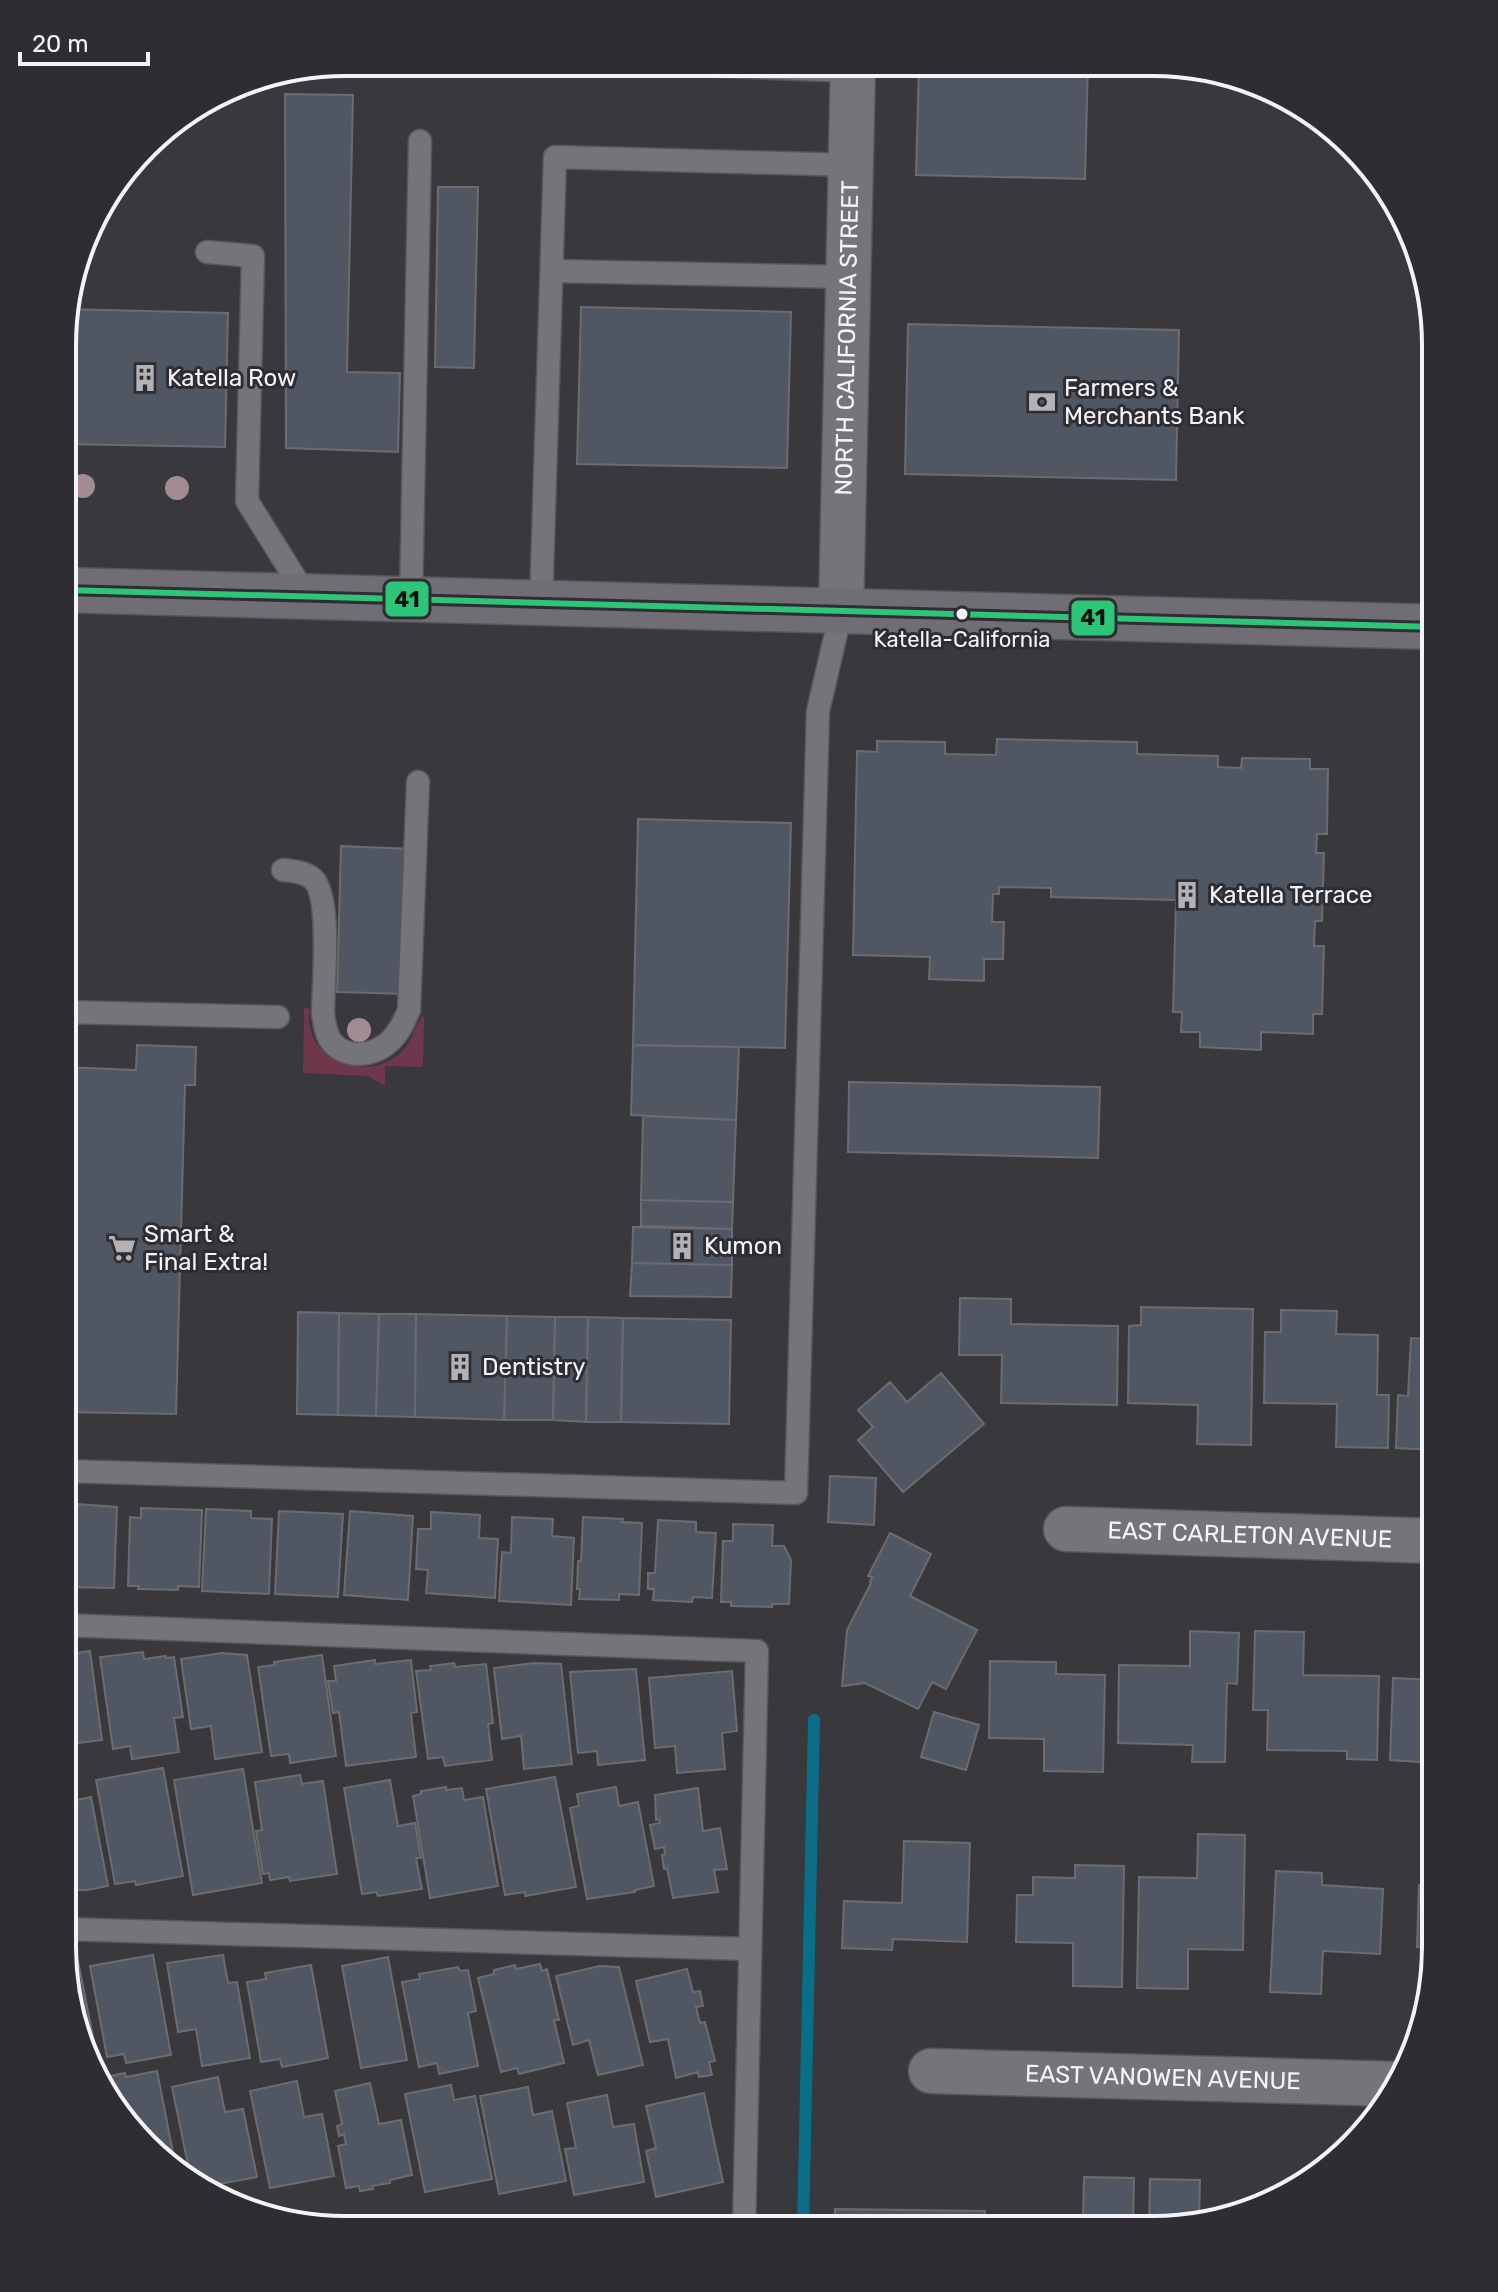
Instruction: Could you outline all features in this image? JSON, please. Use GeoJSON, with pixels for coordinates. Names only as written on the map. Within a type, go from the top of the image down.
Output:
{"type":"FeatureCollection","features":[{"type":"Feature","properties":{"kind":"main road"},"geometry":{"type":"LineString","coordinates":[[76,590],[1422,627]]}},
{"type":"Feature","properties":{"kind":"street","name":"NORTH CALIFORNIA STREET"},"geometry":{"type":"LineString","coordinates":[[841,612],[853,76]]}},
{"type":"Feature","properties":{"kind":"street","name":"EAST CARLETON AVENUE"},"geometry":{"type":"LineString","coordinates":[[1066,1529],[1421,1541]]}},
{"type":"Feature","properties":{"kind":"street","name":"EAST VANOWEN AVENUE"},"geometry":{"type":"LineString","coordinates":[[931,2071],[1384,2084]]}},
{"type":"Feature","properties":{"kind":"lane"},"geometry":{"type":"LineString","coordinates":[[411,600],[420,141]]}},
{"type":"Feature","properties":{"kind":"lane"},"geometry":{"type":"LineString","coordinates":[[541,604],[555,157],[850,165]]}},
{"type":"Feature","properties":{"kind":"lane"},"geometry":{"type":"LineString","coordinates":[[207,252],[253,256],[247,501],[307,597]]}},
{"type":"Feature","properties":{"kind":"lane"},"geometry":{"type":"LineString","coordinates":[[552,271],[848,277]]}},
{"type":"Feature","properties":{"kind":"lane"},"geometry":{"type":"LineString","coordinates":[[76,1471],[796,1493],[818,711],[841,612]]}},
{"type":"Feature","properties":{"kind":"lane"},"geometry":{"type":"LineString","coordinates":[[283,870],[312,878],[320,890],[324,927],[323,1013],[324,1027],[330,1040],[340,1049],[357,1054],[375,1052],[391,1041],[402,1027],[409,1010],[418,782]]}},
{"type":"Feature","properties":{"kind":"lane"},"geometry":{"type":"LineString","coordinates":[[76,1012],[278,1017]]}},
{"type":"Feature","properties":{"kind":"lane"},"geometry":{"type":"LineString","coordinates":[[76,1626],[757,1651],[744,2216]]}},
{"type":"Feature","properties":{"kind":"lane"},"geometry":{"type":"LineString","coordinates":[[76,1929],[750,1949]]}},
{"type":"Feature","properties":{"kind":"shaded area"},"geometry":{"type":"Polygon","coordinates":[[[304,1008],[310,1009],[310,1027],[321,1049],[342,1063],[367,1067],[380,1065],[398,1055],[423,1015],[423,1067],[385,1066],[385,1086],[368,1076],[303,1073],[304,1008]]]}},
{"type":"Feature","properties":{"kind":"building"},"geometry":{"type":"Polygon","coordinates":[[[919,76],[1088,76],[1085,179],[916,175],[919,76]]]}},
{"type":"Feature","properties":{"kind":"building"},"geometry":{"type":"Polygon","coordinates":[[[285,94],[353,95],[347,372],[400,373],[398,452],[286,448],[285,94]]]}},
{"type":"Feature","properties":{"kind":"building"},"geometry":{"type":"Polygon","coordinates":[[[438,187],[478,187],[474,368],[435,367],[438,187]]]}},
{"type":"Feature","properties":{"kind":"building"},"geometry":{"type":"Polygon","coordinates":[[[581,307],[791,312],[787,468],[577,464],[581,307]]]}},
{"type":"Feature","properties":{"kind":"building","name":"Katella Row"},"geometry":{"type":"Polygon","coordinates":[[[78,309],[228,313],[225,447],[76,444],[78,309]]]}},
{"type":"Feature","properties":{"kind":"building","name":"Farmers & Merchants Bank"},"geometry":{"type":"Polygon","coordinates":[[[908,324],[1179,330],[1176,480],[905,474],[908,324]]]}},
{"type":"Feature","properties":{"kind":"building","name":"Katella Terrace"},"geometry":{"type":"Polygon","coordinates":[[[997,739],[1137,742],[1137,754],[1218,756],[1218,767],[1241,768],[1242,758],[1310,759],[1310,769],[1328,769],[1327,834],[1317,834],[1316,853],[1324,853],[1322,921],[1315,921],[1314,946],[1324,946],[1322,1014],[1313,1014],[1313,1034],[1261,1032],[1261,1050],[1200,1047],[1200,1032],[1181,1032],[1182,1012],[1173,1012],[1176,900],[1051,897],[1051,888],[999,887],[999,894],[993,894],[992,922],[1004,922],[1003,959],[984,959],[984,981],[929,979],[930,957],[853,955],[857,751],[877,752],[877,741],[945,742],[945,754],[996,755],[997,739]]]}},
{"type":"Feature","properties":{"kind":"building"},"geometry":{"type":"Polygon","coordinates":[[[638,819],[791,823],[785,1048],[633,1045],[638,819]]]}},
{"type":"Feature","properties":{"kind":"building"},"geometry":{"type":"Polygon","coordinates":[[[341,846],[412,849],[408,994],[337,992],[341,846]]]}},
{"type":"Feature","properties":{"kind":"building","name":"Smart & Final Extra!"},"geometry":{"type":"Polygon","coordinates":[[[137,1045],[196,1047],[195,1085],[185,1085],[176,1414],[76,1412],[76,1068],[136,1070],[137,1045]]]}},
{"type":"Feature","properties":{"kind":"building"},"geometry":{"type":"Polygon","coordinates":[[[633,1045],[739,1047],[736,1120],[631,1115],[633,1045]]]}},
{"type":"Feature","properties":{"kind":"building"},"geometry":{"type":"Polygon","coordinates":[[[849,1082],[1100,1087],[1098,1158],[848,1152],[849,1082]]]}},
{"type":"Feature","properties":{"kind":"building"},"geometry":{"type":"Polygon","coordinates":[[[643,1116],[736,1120],[733,1202],[641,1200],[643,1116]]]}},
{"type":"Feature","properties":{"kind":"building"},"geometry":{"type":"Polygon","coordinates":[[[641,1200],[733,1202],[732,1229],[641,1226],[641,1200]]]}},
{"type":"Feature","properties":{"kind":"building","name":"Kumon"},"geometry":{"type":"Polygon","coordinates":[[[633,1227],[732,1229],[732,1265],[632,1263],[633,1227]]]}},
{"type":"Feature","properties":{"kind":"building"},"geometry":{"type":"Polygon","coordinates":[[[632,1263],[732,1265],[731,1297],[630,1296],[632,1263]]]}},
{"type":"Feature","properties":{"kind":"building"},"geometry":{"type":"Polygon","coordinates":[[[960,1298],[1011,1299],[1011,1324],[1118,1326],[1117,1405],[1001,1403],[1002,1355],[959,1355],[960,1298]]]}},
{"type":"Feature","properties":{"kind":"building"},"geometry":{"type":"Polygon","coordinates":[[[1141,1307],[1253,1309],[1251,1445],[1197,1444],[1198,1405],[1128,1403],[1129,1326],[1141,1325],[1141,1307]]]}},
{"type":"Feature","properties":{"kind":"building"},"geometry":{"type":"Polygon","coordinates":[[[1281,1310],[1337,1311],[1336,1334],[1378,1335],[1377,1395],[1389,1395],[1388,1448],[1336,1447],[1337,1404],[1264,1403],[1265,1332],[1281,1332],[1281,1310]]]}},
{"type":"Feature","properties":{"kind":"building"},"geometry":{"type":"Polygon","coordinates":[[[298,1312],[339,1313],[338,1415],[297,1414],[298,1312]]]}},
{"type":"Feature","properties":{"kind":"building"},"geometry":{"type":"Polygon","coordinates":[[[339,1313],[379,1314],[376,1416],[338,1415],[339,1313]]]}},
{"type":"Feature","properties":{"kind":"building"},"geometry":{"type":"Polygon","coordinates":[[[379,1314],[416,1314],[415,1417],[376,1416],[379,1314]]]}},
{"type":"Feature","properties":{"kind":"building","name":"Dentistry"},"geometry":{"type":"Polygon","coordinates":[[[416,1314],[507,1316],[504,1420],[415,1417],[416,1314]]]}},
{"type":"Feature","properties":{"kind":"building"},"geometry":{"type":"Polygon","coordinates":[[[507,1316],[555,1317],[553,1420],[504,1420],[507,1316]]]}},
{"type":"Feature","properties":{"kind":"building"},"geometry":{"type":"Polygon","coordinates":[[[555,1317],[588,1317],[586,1422],[553,1420],[555,1317]]]}},
{"type":"Feature","properties":{"kind":"building"},"geometry":{"type":"Polygon","coordinates":[[[588,1317],[623,1318],[621,1422],[586,1422],[588,1317]]]}},
{"type":"Feature","properties":{"kind":"building"},"geometry":{"type":"Polygon","coordinates":[[[623,1318],[731,1320],[729,1424],[621,1422],[623,1318]]]}},
{"type":"Feature","properties":{"kind":"building"},"geometry":{"type":"Polygon","coordinates":[[[1411,1338],[1421,1339],[1421,1449],[1396,1448],[1398,1395],[1408,1396],[1411,1338]]]}},
{"type":"Feature","properties":{"kind":"building"},"geometry":{"type":"Polygon","coordinates":[[[941,1373],[984,1424],[903,1492],[858,1440],[873,1427],[858,1410],[890,1382],[907,1402],[941,1373]]]}},
{"type":"Feature","properties":{"kind":"building"},"geometry":{"type":"Polygon","coordinates":[[[830,1476],[876,1478],[874,1525],[828,1522],[830,1476]]]}},
{"type":"Feature","properties":{"kind":"building"},"geometry":{"type":"Polygon","coordinates":[[[76,1504],[117,1507],[114,1588],[76,1587],[76,1504]]]}},
{"type":"Feature","properties":{"kind":"building"},"geometry":{"type":"Polygon","coordinates":[[[141,1508],[202,1510],[199,1587],[178,1586],[178,1590],[128,1586],[130,1517],[141,1518],[141,1508]]]}},
{"type":"Feature","properties":{"kind":"building"},"geometry":{"type":"Polygon","coordinates":[[[206,1509],[251,1511],[251,1518],[272,1519],[269,1594],[202,1591],[206,1509]]]}},
{"type":"Feature","properties":{"kind":"building"},"geometry":{"type":"Polygon","coordinates":[[[279,1511],[343,1514],[338,1597],[275,1594],[279,1511]]]}},
{"type":"Feature","properties":{"kind":"building"},"geometry":{"type":"Polygon","coordinates":[[[350,1511],[413,1516],[408,1600],[344,1595],[350,1511]]]}},
{"type":"Feature","properties":{"kind":"building"},"geometry":{"type":"Polygon","coordinates":[[[431,1512],[480,1515],[479,1538],[498,1539],[495,1598],[426,1593],[428,1570],[416,1569],[418,1529],[431,1529],[431,1512]]]}},
{"type":"Feature","properties":{"kind":"building"},"geometry":{"type":"Polygon","coordinates":[[[512,1517],[553,1519],[552,1536],[574,1538],[571,1605],[499,1601],[502,1552],[511,1553],[512,1517]]]}},
{"type":"Feature","properties":{"kind":"building"},"geometry":{"type":"Polygon","coordinates":[[[583,1517],[642,1523],[639,1595],[619,1594],[619,1600],[579,1599],[578,1561],[581,1561],[583,1517]]]}},
{"type":"Feature","properties":{"kind":"building"},"geometry":{"type":"Polygon","coordinates":[[[658,1520],[696,1522],[696,1532],[716,1533],[712,1598],[693,1597],[692,1602],[653,1600],[654,1589],[648,1589],[648,1573],[655,1573],[658,1520]]]}},
{"type":"Feature","properties":{"kind":"building"},"geometry":{"type":"Polygon","coordinates":[[[733,1524],[773,1525],[772,1546],[784,1546],[791,1560],[789,1604],[772,1604],[772,1607],[731,1606],[731,1602],[721,1602],[723,1541],[733,1541],[733,1524]]]}},
{"type":"Feature","properties":{"kind":"building"},"geometry":{"type":"Polygon","coordinates":[[[890,1533],[931,1554],[910,1596],[977,1630],[946,1689],[932,1682],[918,1709],[865,1683],[842,1686],[847,1630],[871,1583],[872,1577],[868,1576],[890,1533]]]}},
{"type":"Feature","properties":{"kind":"building"},"geometry":{"type":"Polygon","coordinates":[[[1190,1631],[1239,1633],[1237,1684],[1227,1683],[1225,1762],[1192,1762],[1193,1745],[1118,1743],[1119,1665],[1190,1666],[1190,1631]]]}},
{"type":"Feature","properties":{"kind":"building"},"geometry":{"type":"Polygon","coordinates":[[[1255,1631],[1304,1632],[1303,1675],[1379,1676],[1377,1760],[1347,1759],[1347,1751],[1267,1750],[1268,1710],[1253,1710],[1255,1631]]]}},
{"type":"Feature","properties":{"kind":"building"},"geometry":{"type":"Polygon","coordinates":[[[90,1651],[102,1740],[76,1743],[76,1653],[90,1651]]]}},
{"type":"Feature","properties":{"kind":"building"},"geometry":{"type":"Polygon","coordinates":[[[143,1652],[144,1659],[174,1657],[183,1717],[174,1718],[179,1752],[132,1759],[130,1746],[113,1749],[100,1657],[143,1652]]]}},
{"type":"Feature","properties":{"kind":"building"},"geometry":{"type":"Polygon","coordinates":[[[222,1653],[247,1655],[262,1752],[215,1759],[211,1726],[191,1729],[181,1659],[222,1653]]]}},
{"type":"Feature","properties":{"kind":"building"},"geometry":{"type":"Polygon","coordinates":[[[322,1655],[336,1756],[290,1763],[289,1754],[271,1756],[258,1667],[322,1655]]]}},
{"type":"Feature","properties":{"kind":"building"},"geometry":{"type":"Polygon","coordinates":[[[375,1660],[375,1664],[411,1660],[417,1712],[411,1713],[416,1757],[346,1766],[339,1712],[333,1713],[328,1681],[336,1681],[334,1666],[375,1660]]]}},
{"type":"Feature","properties":{"kind":"building"},"geometry":{"type":"Polygon","coordinates":[[[990,1661],[1056,1662],[1056,1674],[1105,1675],[1103,1772],[1044,1771],[1044,1739],[989,1738],[990,1661]]]}},
{"type":"Feature","properties":{"kind":"building"},"geometry":{"type":"Polygon","coordinates":[[[454,1663],[455,1667],[486,1664],[493,1723],[488,1724],[492,1760],[445,1766],[443,1757],[428,1759],[416,1671],[454,1663]]]}},
{"type":"Feature","properties":{"kind":"building"},"geometry":{"type":"Polygon","coordinates":[[[534,1663],[561,1664],[572,1764],[524,1769],[521,1736],[502,1739],[494,1668],[534,1663]]]}},
{"type":"Feature","properties":{"kind":"building"},"geometry":{"type":"Polygon","coordinates":[[[636,1669],[645,1760],[598,1765],[597,1751],[578,1753],[570,1672],[636,1669]]]}},
{"type":"Feature","properties":{"kind":"building"},"geometry":{"type":"Polygon","coordinates":[[[732,1671],[737,1731],[722,1733],[725,1769],[677,1773],[675,1746],[655,1748],[649,1678],[732,1671]]]}},
{"type":"Feature","properties":{"kind":"building"},"geometry":{"type":"Polygon","coordinates":[[[1393,1678],[1421,1679],[1421,1762],[1390,1760],[1393,1678]]]}},
{"type":"Feature","properties":{"kind":"building"},"geometry":{"type":"Polygon","coordinates":[[[934,1712],[979,1725],[966,1770],[921,1757],[934,1712]]]}},
{"type":"Feature","properties":{"kind":"building"},"geometry":{"type":"Polygon","coordinates":[[[163,1768],[183,1876],[136,1885],[135,1881],[115,1884],[96,1780],[163,1768]]]}},
{"type":"Feature","properties":{"kind":"building"},"geometry":{"type":"Polygon","coordinates":[[[243,1769],[262,1883],[193,1895],[174,1780],[243,1769]]]}},
{"type":"Feature","properties":{"kind":"building"},"geometry":{"type":"Polygon","coordinates":[[[300,1775],[302,1784],[323,1781],[337,1874],[290,1881],[289,1877],[270,1880],[269,1873],[263,1874],[256,1831],[262,1830],[255,1782],[300,1775]]]}},
{"type":"Feature","properties":{"kind":"building"},"geometry":{"type":"Polygon","coordinates":[[[555,1777],[576,1887],[525,1896],[525,1892],[505,1895],[486,1789],[555,1777]]]}},
{"type":"Feature","properties":{"kind":"building"},"geometry":{"type":"Polygon","coordinates":[[[390,1780],[398,1826],[415,1823],[421,1858],[416,1858],[422,1889],[378,1896],[376,1892],[362,1894],[344,1788],[390,1780]]]}},
{"type":"Feature","properties":{"kind":"building"},"geometry":{"type":"Polygon","coordinates":[[[446,1787],[446,1790],[462,1788],[464,1800],[483,1797],[498,1886],[430,1898],[413,1796],[421,1794],[421,1791],[446,1787]]]}},
{"type":"Feature","properties":{"kind":"building"},"geometry":{"type":"Polygon","coordinates":[[[616,1787],[619,1806],[638,1802],[654,1886],[587,1899],[570,1808],[579,1806],[577,1794],[616,1787]]]}},
{"type":"Feature","properties":{"kind":"building"},"geometry":{"type":"Polygon","coordinates":[[[698,1788],[703,1831],[720,1828],[727,1869],[714,1870],[718,1892],[673,1898],[667,1868],[664,1869],[664,1847],[655,1849],[650,1825],[660,1823],[659,1819],[656,1820],[655,1795],[698,1788]]]}},
{"type":"Feature","properties":{"kind":"building"},"geometry":{"type":"Polygon","coordinates":[[[91,1797],[108,1886],[76,1890],[76,1800],[91,1797]]]}},
{"type":"Feature","properties":{"kind":"building"},"geometry":{"type":"Polygon","coordinates":[[[1198,1834],[1245,1835],[1243,1950],[1188,1949],[1188,1989],[1137,1988],[1139,1877],[1197,1878],[1198,1834]]]}},
{"type":"Feature","properties":{"kind":"building"},"geometry":{"type":"Polygon","coordinates":[[[904,1841],[970,1843],[967,1942],[893,1939],[892,1950],[842,1948],[844,1901],[902,1903],[904,1841]]]}},
{"type":"Feature","properties":{"kind":"building"},"geometry":{"type":"Polygon","coordinates":[[[1075,1865],[1124,1866],[1122,1987],[1073,1986],[1073,1943],[1016,1942],[1017,1895],[1033,1895],[1033,1877],[1075,1878],[1075,1865]]]}},
{"type":"Feature","properties":{"kind":"building"},"geometry":{"type":"Polygon","coordinates":[[[1276,1871],[1322,1873],[1322,1885],[1383,1889],[1380,1954],[1323,1951],[1321,1994],[1270,1992],[1276,1871]]]}},
{"type":"Feature","properties":{"kind":"building"},"geometry":{"type":"Polygon","coordinates":[[[1419,1885],[1421,1885],[1421,1947],[1417,1947],[1419,1885]]]}},
{"type":"Feature","properties":{"kind":"building"},"geometry":{"type":"Polygon","coordinates":[[[76,1953],[95,2047],[81,1999],[76,1953]]]}},
{"type":"Feature","properties":{"kind":"building"},"geometry":{"type":"Polygon","coordinates":[[[153,1955],[171,2055],[126,2063],[124,2054],[107,2057],[90,1966],[153,1955]]]}},
{"type":"Feature","properties":{"kind":"building"},"geometry":{"type":"Polygon","coordinates":[[[223,1955],[228,1983],[237,1982],[250,2058],[202,2066],[196,2029],[178,2032],[167,1963],[223,1955]]]}},
{"type":"Feature","properties":{"kind":"building"},"geometry":{"type":"Polygon","coordinates":[[[388,1957],[407,2060],[361,2068],[342,1966],[388,1957]]]}},
{"type":"Feature","properties":{"kind":"building"},"geometry":{"type":"Polygon","coordinates":[[[540,1964],[542,1971],[547,1969],[559,2020],[554,2020],[564,2063],[519,2074],[517,2068],[501,2072],[478,1978],[515,1965],[516,1969],[540,1964]]]}},
{"type":"Feature","properties":{"kind":"building"},"geometry":{"type":"Polygon","coordinates":[[[311,1965],[328,2058],[282,2067],[280,2059],[261,2062],[247,1982],[266,1979],[265,1973],[311,1965]]]}},
{"type":"Feature","properties":{"kind":"building"},"geometry":{"type":"Polygon","coordinates":[[[600,1966],[619,1967],[643,2065],[598,2075],[589,2040],[573,2045],[556,1976],[600,1966]]]}},
{"type":"Feature","properties":{"kind":"building"},"geometry":{"type":"Polygon","coordinates":[[[458,1967],[460,1971],[468,1970],[476,2011],[468,2013],[478,2066],[439,2074],[437,2063],[419,2067],[402,1982],[420,1979],[419,1974],[458,1967]]]}},
{"type":"Feature","properties":{"kind":"building"},"geometry":{"type":"Polygon","coordinates":[[[687,1969],[693,1992],[700,1991],[703,2006],[696,2007],[700,2023],[705,2022],[715,2061],[709,2062],[712,2075],[699,2077],[698,2072],[676,2078],[668,2039],[650,2042],[636,1981],[687,1969]]]}},
{"type":"Feature","properties":{"kind":"building"},"geometry":{"type":"Polygon","coordinates":[[[157,2071],[173,2153],[132,2111],[110,2076],[125,2073],[126,2077],[157,2071]]]}},
{"type":"Feature","properties":{"kind":"building"},"geometry":{"type":"Polygon","coordinates":[[[218,2077],[225,2112],[243,2109],[257,2177],[219,2184],[188,2165],[172,2087],[218,2077]]]}},
{"type":"Feature","properties":{"kind":"building"},"geometry":{"type":"Polygon","coordinates":[[[297,2081],[304,2117],[322,2114],[334,2176],[270,2188],[250,2091],[297,2081]]]}},
{"type":"Feature","properties":{"kind":"building"},"geometry":{"type":"Polygon","coordinates":[[[370,2083],[379,2124],[401,2120],[412,2175],[360,2191],[359,2186],[346,2188],[338,2146],[346,2144],[344,2134],[339,2136],[337,2126],[342,2124],[335,2091],[370,2083]]]}},
{"type":"Feature","properties":{"kind":"building"},"geometry":{"type":"Polygon","coordinates":[[[451,2085],[454,2100],[475,2096],[492,2179],[425,2192],[405,2094],[451,2085]]]}},
{"type":"Feature","properties":{"kind":"building"},"geometry":{"type":"Polygon","coordinates":[[[528,2087],[533,2115],[552,2111],[566,2181],[499,2194],[480,2096],[528,2087]]]}},
{"type":"Feature","properties":{"kind":"building"},"geometry":{"type":"Polygon","coordinates":[[[704,2093],[723,2182],[656,2197],[646,2151],[656,2148],[646,2106],[704,2093]]]}},
{"type":"Feature","properties":{"kind":"building"},"geometry":{"type":"Polygon","coordinates":[[[607,2095],[613,2127],[634,2124],[644,2182],[574,2195],[565,2149],[576,2148],[567,2103],[607,2095]]]}},
{"type":"Feature","properties":{"kind":"building"},"geometry":{"type":"Polygon","coordinates":[[[1084,2177],[1134,2178],[1133,2216],[1083,2216],[1084,2177]]]}},
{"type":"Feature","properties":{"kind":"building"},"geometry":{"type":"Polygon","coordinates":[[[1150,2179],[1200,2180],[1199,2212],[1149,2216],[1150,2179]]]}},
{"type":"Feature","properties":{"kind":"building"},"geometry":{"type":"Polygon","coordinates":[[[835,2209],[985,2211],[985,2216],[835,2216],[835,2209]]]}},
{"type":"Feature","properties":{"kind":"waterway"},"geometry":{"type":"LineString","coordinates":[[803,2216],[814,1720]]}},
{"type":"Feature","properties":{"kind":"transit line","name":"41"},"geometry":{"type":"LineString","coordinates":[[76,590],[1422,627]]}},
{"type":"Feature","properties":{"kind":"place","name":"Katella Row"},"geometry":{"type":"Point","coordinates":[145,378]}},
{"type":"Feature","properties":{"kind":"place","name":"Farmers & Merchants Bank"},"geometry":{"type":"Point","coordinates":[1042,402]}},
{"type":"Feature","properties":{"kind":"place","name":"Katella-California"},"geometry":{"type":"Point","coordinates":[962,614]}},
{"type":"Feature","properties":{"kind":"place","name":"Katella Terrace"},"geometry":{"type":"Point","coordinates":[1187,895]}},
{"type":"Feature","properties":{"kind":"place","name":"Kumon"},"geometry":{"type":"Point","coordinates":[682,1246]}},
{"type":"Feature","properties":{"kind":"place","name":"Smart & Final Extra!"},"geometry":{"type":"Point","coordinates":[122,1248]}},
{"type":"Feature","properties":{"kind":"place","name":"Dentistry"},"geometry":{"type":"Point","coordinates":[460,1367]}}]}
